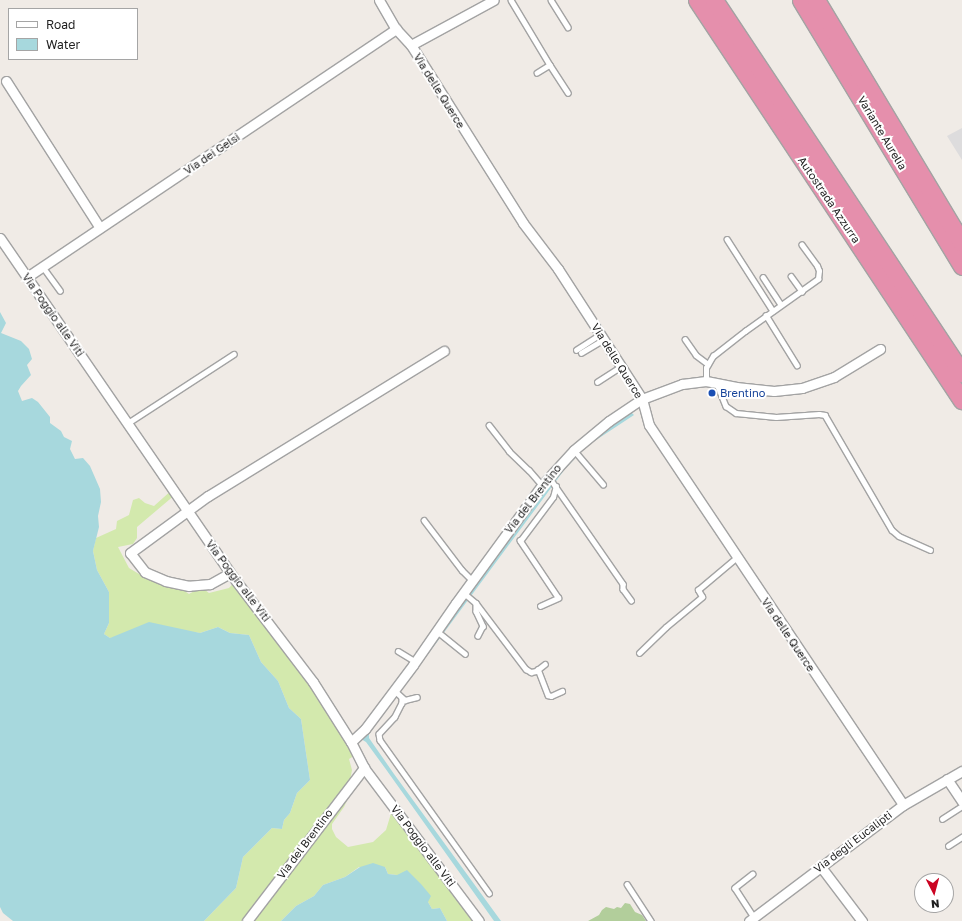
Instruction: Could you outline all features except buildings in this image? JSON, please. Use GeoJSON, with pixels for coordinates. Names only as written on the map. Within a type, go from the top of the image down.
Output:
{"type":"FeatureCollection","features":[{"type":"Feature","properties":{"kind":"highway","name":"Autostrada Azzurra"},"geometry":{"type":"LineString","coordinates":[[697,0],[962,400]]}},
{"type":"Feature","properties":{"kind":"highway","name":"Autostrada Azzurra"},"geometry":{"type":"LineString","coordinates":[[714,0],[962,373]]}},
{"type":"Feature","properties":{"kind":"highway","name":"Variante Aurelia"},"geometry":{"type":"LineString","coordinates":[[801,0],[962,266]]}},
{"type":"Feature","properties":{"kind":"highway","name":"Variante Aurelia"},"geometry":{"type":"LineString","coordinates":[[816,0],[962,243]]}},
{"type":"Feature","properties":{"kind":"street","name":"Via delle Querce"},"geometry":{"type":"LineString","coordinates":[[379,0],[396,29],[411,45],[523,223],[558,269],[642,399],[649,425],[736,558],[903,805]]}},
{"type":"Feature","properties":{"kind":"street"},"geometry":{"type":"LineString","coordinates":[[411,45],[494,0]]}},
{"type":"Feature","properties":{"kind":"street","name":"Via dei Gelsi"},"geometry":{"type":"LineString","coordinates":[[27,277],[396,29]]}},
{"type":"Feature","properties":{"kind":"street"},"geometry":{"type":"LineString","coordinates":[[6,81],[100,228]]}},
{"type":"Feature","properties":{"kind":"street","name":"Via Poggio alle Viti"},"geometry":{"type":"LineString","coordinates":[[0,238],[230,573],[313,682],[351,742],[364,768],[479,921]]}},
{"type":"Feature","properties":{"kind":"street","name":"Via del Brentino"},"geometry":{"type":"LineString","coordinates":[[351,742],[365,729],[416,662],[463,592],[542,485],[574,450],[609,421],[642,399],[682,384],[706,381],[717,384],[774,391],[802,388],[834,377],[880,349]]}},
{"type":"Feature","properties":{"kind":"street"},"geometry":{"type":"LineString","coordinates":[[230,573],[210,584],[189,586],[166,581],[145,572],[130,553],[187,510],[444,351]]}},
{"type":"Feature","properties":{"kind":"street","name":"Via del Brentino"},"geometry":{"type":"LineString","coordinates":[[247,921],[364,768]]}},
{"type":"Feature","properties":{"kind":"street","name":"Via degli Eucalipti"},"geometry":{"type":"LineString","coordinates":[[752,919],[903,805],[962,771]]}},
{"type":"Feature","properties":{"kind":"street"},"geometry":{"type":"LineString","coordinates":[[947,779],[962,802]]}},
{"type":"Feature","properties":{"kind":"street"},"geometry":{"type":"LineString","coordinates":[[821,867],[862,921]]}},
{"type":"Feature","properties":{"kind":"lane"},"geometry":{"type":"LineString","coordinates":[[511,0],[568,93]]}},
{"type":"Feature","properties":{"kind":"lane"},"geometry":{"type":"LineString","coordinates":[[551,0],[568,27]]}},
{"type":"Feature","properties":{"kind":"lane"},"geometry":{"type":"LineString","coordinates":[[537,73],[550,65]]}},
{"type":"Feature","properties":{"kind":"lane"},"geometry":{"type":"LineString","coordinates":[[727,239],[773,311]]}},
{"type":"Feature","properties":{"kind":"lane"},"geometry":{"type":"LineString","coordinates":[[706,381],[708,364],[713,356],[818,279],[819,271],[802,245]]}},
{"type":"Feature","properties":{"kind":"lane"},"geometry":{"type":"LineString","coordinates":[[43,267],[60,290]]}},
{"type":"Feature","properties":{"kind":"lane"},"geometry":{"type":"LineString","coordinates":[[791,276],[802,291]]}},
{"type":"Feature","properties":{"kind":"lane"},"geometry":{"type":"LineString","coordinates":[[763,277],[781,305]]}},
{"type":"Feature","properties":{"kind":"lane"},"geometry":{"type":"LineString","coordinates":[[766,316],[797,365]]}},
{"type":"Feature","properties":{"kind":"lane"},"geometry":{"type":"LineString","coordinates":[[579,351],[601,337]]}},
{"type":"Feature","properties":{"kind":"lane"},"geometry":{"type":"LineString","coordinates":[[685,339],[696,355],[708,364]]}},
{"type":"Feature","properties":{"kind":"lane"},"geometry":{"type":"LineString","coordinates":[[128,423],[234,354]]}},
{"type":"Feature","properties":{"kind":"lane"},"geometry":{"type":"LineString","coordinates":[[597,382],[620,367]]}},
{"type":"Feature","properties":{"kind":"lane"},"geometry":{"type":"LineString","coordinates":[[717,384],[726,406],[736,412],[776,417],[820,414],[825,415],[892,530],[899,536],[930,550]]}},
{"type":"Feature","properties":{"kind":"lane"},"geometry":{"type":"LineString","coordinates":[[489,425],[509,451],[542,485]]}},
{"type":"Feature","properties":{"kind":"lane"},"geometry":{"type":"LineString","coordinates":[[574,450],[603,484]]}},
{"type":"Feature","properties":{"kind":"lane"},"geometry":{"type":"LineString","coordinates":[[549,477],[623,584],[623,589],[631,600]]}},
{"type":"Feature","properties":{"kind":"lane"},"geometry":{"type":"LineString","coordinates":[[540,606],[558,598],[520,541],[553,497],[556,486]]}},
{"type":"Feature","properties":{"kind":"lane"},"geometry":{"type":"LineString","coordinates":[[424,520],[462,570],[472,580]]}},
{"type":"Feature","properties":{"kind":"lane"},"geometry":{"type":"LineString","coordinates":[[639,653],[666,627],[702,597],[698,590],[736,558]]}},
{"type":"Feature","properties":{"kind":"lane"},"geometry":{"type":"LineString","coordinates":[[463,592],[476,602],[526,669],[532,672],[545,664]]}},
{"type":"Feature","properties":{"kind":"lane"},"geometry":{"type":"LineString","coordinates":[[476,602],[476,611],[483,626],[478,636]]}},
{"type":"Feature","properties":{"kind":"lane"},"geometry":{"type":"LineString","coordinates":[[437,631],[465,654]]}},
{"type":"Feature","properties":{"kind":"lane"},"geometry":{"type":"LineString","coordinates":[[398,651],[416,662]]}},
{"type":"Feature","properties":{"kind":"lane"},"geometry":{"type":"LineString","coordinates":[[538,669],[548,695],[562,691]]}},
{"type":"Feature","properties":{"kind":"lane"},"geometry":{"type":"LineString","coordinates":[[394,690],[402,698],[411,700],[417,697]]}},
{"type":"Feature","properties":{"kind":"lane"},"geometry":{"type":"LineString","coordinates":[[402,698],[402,703],[395,717],[379,734],[380,740],[489,893]]}},
{"type":"Feature","properties":{"kind":"lane"},"geometry":{"type":"LineString","coordinates":[[942,819],[962,806]]}},
{"type":"Feature","properties":{"kind":"lane"},"geometry":{"type":"LineString","coordinates":[[948,846],[962,837]]}},
{"type":"Feature","properties":{"kind":"lane"},"geometry":{"type":"LineString","coordinates":[[752,919],[734,888],[753,874]]}},
{"type":"Feature","properties":{"kind":"lane"},"geometry":{"type":"LineString","coordinates":[[627,884],[651,921]]}},
{"type":"Feature","properties":{"kind":"shaded area"},"geometry":{"type":"Polygon","coordinates":[[[962,128],[962,160],[947,136],[962,128]]]}},
{"type":"Feature","properties":{"kind":"green space"},"geometry":{"type":"Polygon","coordinates":[[[173,489],[176,494],[137,527],[137,538],[133,544],[118,547],[129,568],[149,580],[152,579],[171,587],[180,588],[189,594],[198,589],[205,590],[209,593],[229,588],[236,580],[313,682],[357,754],[349,759],[352,770],[349,786],[351,792],[344,807],[332,824],[332,829],[336,837],[348,847],[373,842],[386,830],[393,807],[479,921],[447,921],[440,908],[432,909],[428,902],[397,875],[388,874],[385,867],[359,867],[345,877],[323,885],[314,896],[296,906],[281,921],[204,921],[236,888],[243,857],[272,828],[282,829],[284,820],[290,813],[297,793],[310,780],[301,719],[289,708],[278,681],[261,662],[249,635],[230,633],[218,627],[200,633],[184,631],[110,638],[104,634],[109,623],[109,592],[97,570],[93,551],[96,538],[116,529],[117,521],[129,515],[133,500],[139,498],[145,503],[154,506],[173,489]]]}},
{"type":"Feature","properties":{"kind":"green space"},"geometry":{"type":"Polygon","coordinates":[[[625,903],[630,904],[635,912],[642,915],[646,921],[588,921],[599,915],[606,907],[614,909],[617,907],[621,908],[625,903]]]}},
{"type":"Feature","properties":{"kind":"water"},"geometry":{"type":"Polygon","coordinates":[[[0,312],[6,323],[1,333],[21,341],[29,349],[32,359],[27,365],[31,375],[18,391],[22,401],[32,398],[38,402],[50,417],[50,423],[61,431],[64,437],[72,441],[70,449],[75,459],[83,458],[90,466],[100,489],[101,502],[98,516],[99,527],[93,551],[97,570],[109,592],[109,623],[104,634],[110,638],[149,622],[200,633],[218,627],[230,633],[249,635],[261,662],[278,681],[289,708],[301,719],[310,780],[297,793],[290,813],[284,820],[282,829],[272,828],[243,857],[236,888],[204,921],[13,921],[3,913],[0,907],[0,312]]]}},
{"type":"Feature","properties":{"kind":"water"},"geometry":{"type":"Polygon","coordinates":[[[631,412],[634,415],[587,446],[565,469],[369,734],[369,738],[394,774],[501,921],[494,921],[366,742],[361,739],[565,465],[586,444],[631,412]]]}},
{"type":"Feature","properties":{"kind":"water"},"geometry":{"type":"Polygon","coordinates":[[[373,863],[385,867],[388,874],[397,875],[407,870],[431,896],[428,902],[432,909],[440,908],[447,921],[281,921],[296,906],[314,896],[323,885],[345,877],[360,867],[373,863]]]}},
{"type":"Feature","properties":{"kind":"place","name":"Brentino"},"geometry":{"type":"Point","coordinates":[712,393]}}]}
